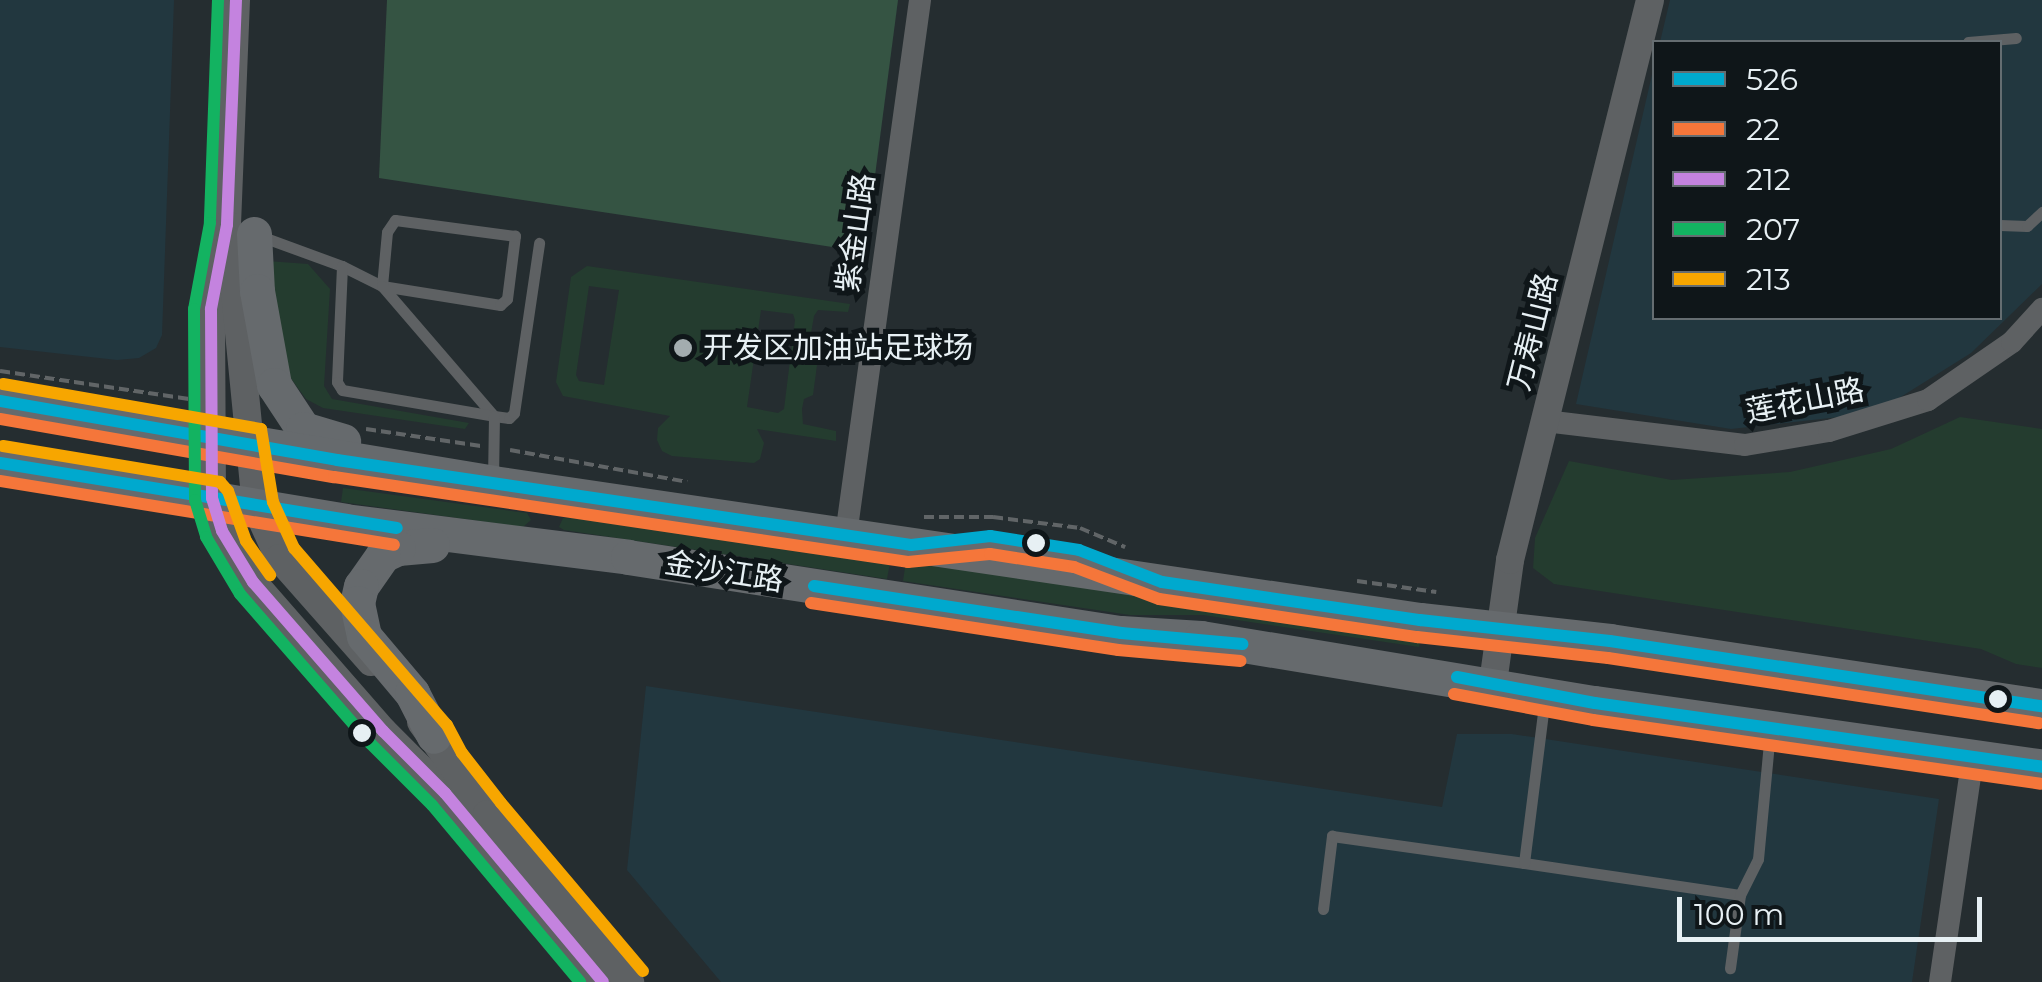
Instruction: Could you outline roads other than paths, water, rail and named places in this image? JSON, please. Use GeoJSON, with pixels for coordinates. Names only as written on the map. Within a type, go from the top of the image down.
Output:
{"type":"FeatureCollection","features":[{"type":"Feature","properties":{"kind":"main road"},"geometry":{"type":"LineString","coordinates":[[241,230],[257,291],[269,370],[294,420],[322,438],[424,456],[493,483]]}},
{"type":"Feature","properties":{"kind":"main road","name":"金沙江路"},"geometry":{"type":"LineString","coordinates":[[0,401],[210,419],[249,442],[493,483],[846,535],[913,531],[1162,582],[1498,630],[1610,641],[2042,706]]}},
{"type":"Feature","properties":{"kind":"main road","name":"金沙江路"},"geometry":{"type":"LineString","coordinates":[[0,463],[256,507],[525,547],[628,558],[1121,633],[1201,638],[1771,728],[2042,766]]}},
{"type":"Feature","properties":{"kind":"main road"},"geometry":{"type":"LineString","coordinates":[[434,736],[412,694],[364,636],[356,604],[361,586],[383,555],[398,548],[525,547]]}},
{"type":"Feature","properties":{"kind":"street"},"geometry":{"type":"LineString","coordinates":[[236,0],[241,230],[237,286],[256,507],[279,558],[434,736],[447,762],[487,814],[630,982]]}},
{"type":"Feature","properties":{"kind":"street","name":"紫金山路"},"geometry":{"type":"LineString","coordinates":[[846,535],[920,0]]}},
{"type":"Feature","properties":{"kind":"street","name":"万寿山路"},"geometry":{"type":"LineString","coordinates":[[1493,683],[1510,560],[1650,0]]}},
{"type":"Feature","properties":{"kind":"street"},"geometry":{"type":"LineString","coordinates":[[241,230],[211,309],[212,498],[230,549],[253,582],[383,731],[445,792],[604,982]]}},
{"type":"Feature","properties":{"kind":"street","name":"莲花山路"},"geometry":{"type":"LineString","coordinates":[[1545,421],[1745,445],[1829,431],[1928,400],[2012,342],[2042,309]]}},
{"type":"Feature","properties":{"kind":"street"},"geometry":{"type":"LineString","coordinates":[[1940,982],[1972,756]]}},
{"type":"Feature","properties":{"kind":"lane"},"geometry":{"type":"LineString","coordinates":[[1992,40],[2016,38]]}},
{"type":"Feature","properties":{"kind":"lane"},"geometry":{"type":"LineString","coordinates":[[2002,224],[2027,226],[2042,212]]}},
{"type":"Feature","properties":{"kind":"lane"},"geometry":{"type":"LineString","coordinates":[[241,230],[342,266],[382,286],[500,305],[506,298],[515,236],[395,220],[388,232],[382,286],[494,416],[493,483]]}},
{"type":"Feature","properties":{"kind":"lane"},"geometry":{"type":"LineString","coordinates":[[342,266],[338,382],[342,390],[509,418],[514,412],[539,243]]}},
{"type":"Feature","properties":{"kind":"lane"},"geometry":{"type":"LineString","coordinates":[[1524,863],[1545,693]]}},
{"type":"Feature","properties":{"kind":"lane"},"geometry":{"type":"LineString","coordinates":[[1730,968],[1740,895],[1758,859],[1771,728]]}},
{"type":"Feature","properties":{"kind":"lane"},"geometry":{"type":"LineString","coordinates":[[1323,909],[1332,836],[1740,895]]}},
{"type":"Feature","properties":{"kind":"place","name":"开发区加油站足球场"},"geometry":{"type":"Point","coordinates":[683,348]}}]}
